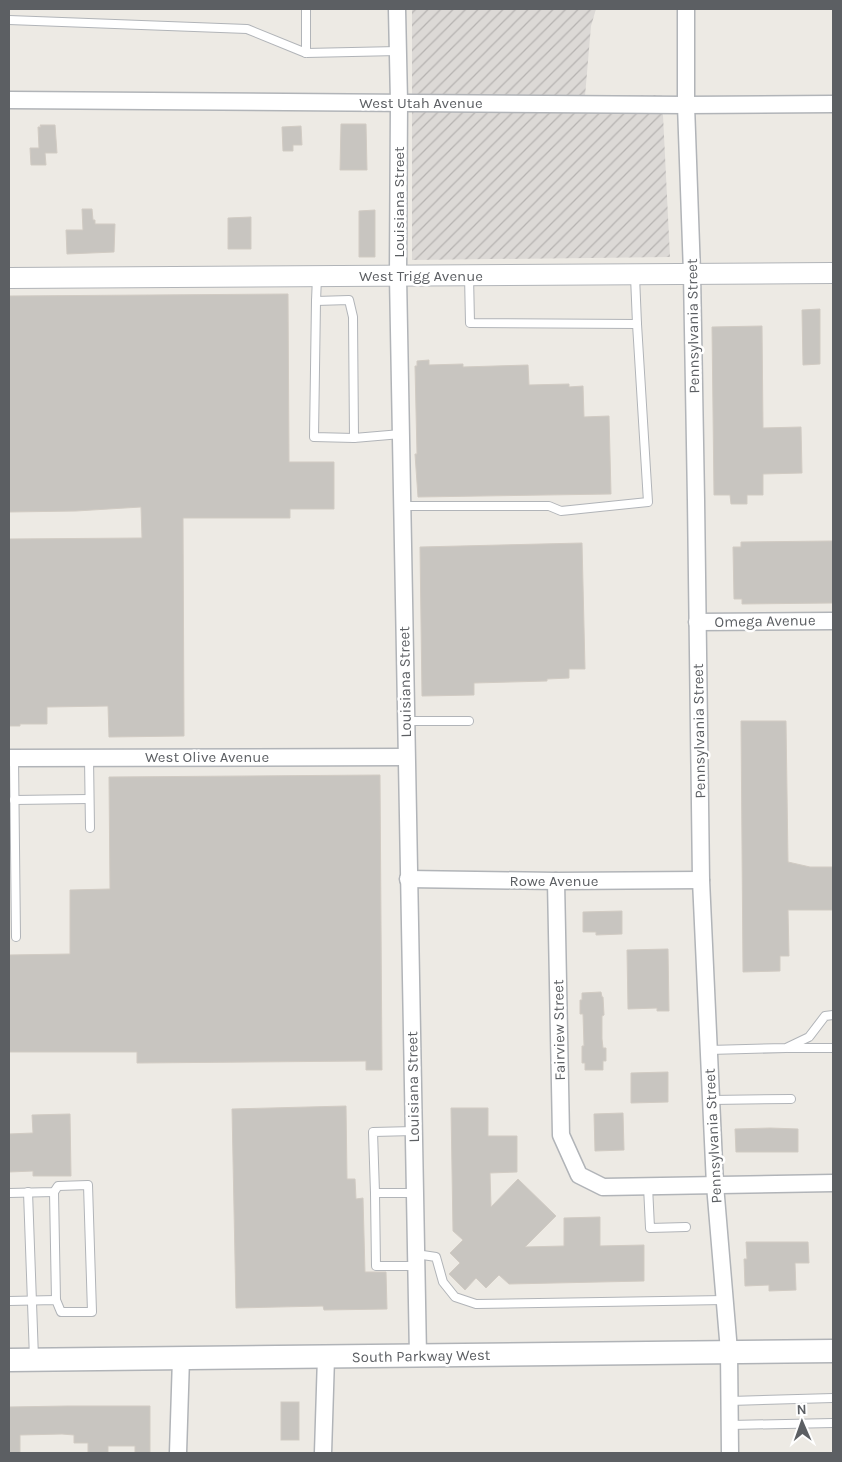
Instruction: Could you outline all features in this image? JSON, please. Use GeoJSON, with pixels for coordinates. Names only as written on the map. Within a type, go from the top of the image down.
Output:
{"type":"FeatureCollection","features":[{"type":"Feature","properties":{"kind":"main road","name":"South Parkway West"},"geometry":{"type":"LineString","coordinates":[[9,1360],[833,1351]]}},
{"type":"Feature","properties":{"kind":"street","name":"Louisiana Street"},"geometry":{"type":"LineString","coordinates":[[397,9],[400,102],[398,276],[418,1356]]}},
{"type":"Feature","properties":{"kind":"street","name":"Pennsylvania Street"},"geometry":{"type":"LineString","coordinates":[[686,9],[686,105],[692,273],[700,880],[715,1185],[730,1351],[730,1453]]}},
{"type":"Feature","properties":{"kind":"street","name":"West Utah Avenue"},"geometry":{"type":"LineString","coordinates":[[9,100],[686,105],[833,104]]}},
{"type":"Feature","properties":{"kind":"street","name":"West Trigg Avenue"},"geometry":{"type":"LineString","coordinates":[[9,278],[833,273]]}},
{"type":"Feature","properties":{"kind":"street","name":"Omega Avenue"},"geometry":{"type":"LineString","coordinates":[[697,622],[833,621]]}},
{"type":"Feature","properties":{"kind":"street","name":"West Olive Avenue"},"geometry":{"type":"LineString","coordinates":[[11,758],[406,757]]}},
{"type":"Feature","properties":{"kind":"street","name":"Rowe Avenue"},"geometry":{"type":"LineString","coordinates":[[408,879],[700,880]]}},
{"type":"Feature","properties":{"kind":"street","name":"Fairview Street"},"geometry":{"type":"LineString","coordinates":[[556,881],[561,1136],[579,1175],[603,1187],[648,1186]]}},
{"type":"Feature","properties":{"kind":"street"},"geometry":{"type":"LineString","coordinates":[[648,1186],[833,1183]]}},
{"type":"Feature","properties":{"kind":"street"},"geometry":{"type":"LineString","coordinates":[[323,1453],[326,1357]]}},
{"type":"Feature","properties":{"kind":"street"},"geometry":{"type":"LineString","coordinates":[[178,1453],[181,1358]]}},
{"type":"Feature","properties":{"kind":"lane"},"geometry":{"type":"LineString","coordinates":[[306,9],[306,53]]}},
{"type":"Feature","properties":{"kind":"lane"},"geometry":{"type":"LineString","coordinates":[[9,20],[247,29],[306,53],[398,51]]}},
{"type":"Feature","properties":{"kind":"lane"},"geometry":{"type":"LineString","coordinates":[[402,506],[549,506],[561,511],[648,502],[635,274]]}},
{"type":"Feature","properties":{"kind":"lane"},"geometry":{"type":"LineString","coordinates":[[317,276],[314,437],[354,438],[401,434]]}},
{"type":"Feature","properties":{"kind":"lane"},"geometry":{"type":"LineString","coordinates":[[469,276],[470,323],[637,324]]}},
{"type":"Feature","properties":{"kind":"lane"},"geometry":{"type":"LineString","coordinates":[[316,301],[349,300],[354,317],[354,438]]}},
{"type":"Feature","properties":{"kind":"lane"},"geometry":{"type":"LineString","coordinates":[[405,721],[469,720]]}},
{"type":"Feature","properties":{"kind":"lane"},"geometry":{"type":"LineString","coordinates":[[11,758],[14,800],[16,938]]}},
{"type":"Feature","properties":{"kind":"lane"},"geometry":{"type":"LineString","coordinates":[[90,758],[90,828]]}},
{"type":"Feature","properties":{"kind":"lane"},"geometry":{"type":"LineString","coordinates":[[14,800],[89,799]]}},
{"type":"Feature","properties":{"kind":"lane"},"geometry":{"type":"LineString","coordinates":[[786,1048],[808,1037],[825,1016],[833,1015]]}},
{"type":"Feature","properties":{"kind":"lane"},"geometry":{"type":"LineString","coordinates":[[709,1050],[833,1048]]}},
{"type":"Feature","properties":{"kind":"lane"},"geometry":{"type":"LineString","coordinates":[[711,1100],[791,1099]]}},
{"type":"Feature","properties":{"kind":"lane"},"geometry":{"type":"LineString","coordinates":[[414,1131],[373,1132],[376,1266],[436,1257],[443,1282],[455,1297],[476,1304],[725,1300]]}},
{"type":"Feature","properties":{"kind":"lane"},"geometry":{"type":"LineString","coordinates":[[88,1185],[92,1312],[61,1312],[56,1300],[54,1192],[58,1186],[88,1185]]}},
{"type":"Feature","properties":{"kind":"lane"},"geometry":{"type":"LineString","coordinates":[[648,1186],[650,1228],[686,1226]]}},
{"type":"Feature","properties":{"kind":"lane"},"geometry":{"type":"LineString","coordinates":[[28,1192],[34,1360]]}},
{"type":"Feature","properties":{"kind":"lane"},"geometry":{"type":"LineString","coordinates":[[9,1193],[54,1192]]}},
{"type":"Feature","properties":{"kind":"lane"},"geometry":{"type":"LineString","coordinates":[[375,1194],[415,1193]]}},
{"type":"Feature","properties":{"kind":"lane"},"geometry":{"type":"LineString","coordinates":[[9,1301],[56,1300]]}},
{"type":"Feature","properties":{"kind":"lane"},"geometry":{"type":"LineString","coordinates":[[730,1401],[833,1398]]}},
{"type":"Feature","properties":{"kind":"lane"},"geometry":{"type":"LineString","coordinates":[[730,1424],[833,1423]]}},
{"type":"Feature","properties":{"kind":"shaded area"},"geometry":{"type":"Polygon","coordinates":[[[412,9],[596,9],[591,26],[585,96],[662,95],[670,257],[412,260],[412,9]]]}},
{"type":"Feature","properties":{"kind":"building"},"geometry":{"type":"Polygon","coordinates":[[[341,124],[366,124],[367,170],[340,170],[341,124]]]}},
{"type":"Feature","properties":{"kind":"building"},"geometry":{"type":"Polygon","coordinates":[[[40,125],[55,125],[57,153],[45,153],[46,165],[31,165],[30,148],[39,148],[38,127],[41,127],[40,125]]]}},
{"type":"Feature","properties":{"kind":"building"},"geometry":{"type":"Polygon","coordinates":[[[301,126],[302,145],[293,145],[293,151],[283,151],[282,127],[301,126]]]}},
{"type":"Feature","properties":{"kind":"building"},"geometry":{"type":"Polygon","coordinates":[[[82,209],[92,209],[95,224],[115,224],[114,252],[67,254],[66,230],[83,230],[82,209]]]}},
{"type":"Feature","properties":{"kind":"building"},"geometry":{"type":"Polygon","coordinates":[[[375,210],[375,257],[359,257],[359,211],[375,210]]]}},
{"type":"Feature","properties":{"kind":"building"},"geometry":{"type":"Polygon","coordinates":[[[251,217],[251,249],[228,249],[228,218],[251,217]]]}},
{"type":"Feature","properties":{"kind":"building"},"geometry":{"type":"Polygon","coordinates":[[[288,294],[289,462],[334,462],[334,509],[290,509],[290,518],[183,518],[184,736],[109,737],[108,706],[47,707],[47,724],[9,726],[9,539],[142,538],[141,507],[76,511],[9,512],[9,296],[288,294]]]}},
{"type":"Feature","properties":{"kind":"building"},"geometry":{"type":"Polygon","coordinates":[[[820,309],[820,364],[803,365],[802,310],[820,309]]]}},
{"type":"Feature","properties":{"kind":"building"},"geometry":{"type":"Polygon","coordinates":[[[762,326],[763,428],[801,427],[802,473],[763,474],[763,495],[747,495],[747,504],[731,504],[730,495],[714,495],[712,327],[762,326]]]}},
{"type":"Feature","properties":{"kind":"building"},"geometry":{"type":"Polygon","coordinates":[[[429,360],[429,365],[463,364],[463,367],[528,365],[529,385],[569,384],[569,387],[583,386],[584,417],[609,416],[611,494],[418,497],[415,454],[417,454],[415,366],[417,366],[417,361],[429,360]]]}},
{"type":"Feature","properties":{"kind":"building"},"geometry":{"type":"Polygon","coordinates":[[[833,541],[833,603],[742,604],[742,599],[734,599],[733,547],[741,547],[741,542],[833,541]]]}},
{"type":"Feature","properties":{"kind":"building"},"geometry":{"type":"Polygon","coordinates":[[[582,543],[585,669],[569,669],[569,678],[547,679],[547,681],[474,683],[474,695],[422,696],[420,547],[582,543]]]}},
{"type":"Feature","properties":{"kind":"building"},"geometry":{"type":"Polygon","coordinates":[[[741,721],[786,721],[788,862],[810,867],[833,867],[833,910],[788,910],[789,956],[780,956],[780,971],[743,972],[741,721]]]}},
{"type":"Feature","properties":{"kind":"building"},"geometry":{"type":"Polygon","coordinates":[[[380,775],[382,1070],[366,1070],[366,1061],[137,1063],[137,1052],[9,1052],[9,955],[70,954],[70,890],[110,889],[109,777],[380,775]]]}},
{"type":"Feature","properties":{"kind":"building"},"geometry":{"type":"Polygon","coordinates":[[[622,911],[622,934],[596,935],[596,932],[583,932],[583,912],[622,911]]]}},
{"type":"Feature","properties":{"kind":"building"},"geometry":{"type":"Polygon","coordinates":[[[668,949],[669,1011],[657,1011],[657,1008],[628,1009],[627,950],[668,949]]]}},
{"type":"Feature","properties":{"kind":"building"},"geometry":{"type":"Polygon","coordinates":[[[601,992],[604,1015],[602,1016],[602,1039],[603,1048],[606,1048],[606,1061],[603,1061],[603,1070],[585,1070],[585,1063],[582,1063],[582,1046],[584,1046],[583,1014],[580,1014],[580,1000],[582,1000],[582,993],[601,992]]]}},
{"type":"Feature","properties":{"kind":"building"},"geometry":{"type":"Polygon","coordinates":[[[668,1072],[668,1102],[631,1103],[631,1073],[668,1072]]]}},
{"type":"Feature","properties":{"kind":"building"},"geometry":{"type":"Polygon","coordinates":[[[346,1106],[347,1179],[355,1179],[356,1199],[363,1198],[365,1272],[386,1272],[387,1309],[324,1310],[323,1306],[236,1308],[232,1109],[346,1106]]]}},
{"type":"Feature","properties":{"kind":"building"},"geometry":{"type":"Polygon","coordinates":[[[451,1108],[488,1108],[488,1136],[517,1136],[517,1172],[490,1173],[491,1207],[518,1179],[556,1216],[525,1247],[564,1246],[564,1218],[600,1217],[600,1246],[644,1245],[644,1281],[509,1284],[499,1275],[486,1288],[476,1278],[465,1290],[449,1274],[460,1263],[450,1253],[463,1240],[453,1231],[451,1108]]]}},
{"type":"Feature","properties":{"kind":"building"},"geometry":{"type":"Polygon","coordinates":[[[623,1113],[624,1150],[595,1151],[594,1114],[623,1113]]]}},
{"type":"Feature","properties":{"kind":"building"},"geometry":{"type":"Polygon","coordinates":[[[70,1114],[71,1176],[33,1176],[33,1171],[9,1172],[9,1134],[33,1133],[32,1115],[70,1114]]]}},
{"type":"Feature","properties":{"kind":"building"},"geometry":{"type":"Polygon","coordinates":[[[735,1129],[798,1129],[798,1152],[736,1152],[735,1129]]]}},
{"type":"Feature","properties":{"kind":"building"},"geometry":{"type":"Polygon","coordinates":[[[746,1242],[808,1242],[809,1263],[795,1263],[796,1290],[769,1291],[769,1285],[745,1286],[744,1259],[747,1259],[746,1242]]]}},
{"type":"Feature","properties":{"kind":"building"},"geometry":{"type":"Polygon","coordinates":[[[281,1402],[299,1402],[299,1440],[281,1440],[281,1402]]]}},
{"type":"Feature","properties":{"kind":"building"},"geometry":{"type":"Polygon","coordinates":[[[150,1406],[150,1453],[135,1453],[135,1446],[108,1446],[108,1453],[88,1453],[88,1443],[74,1443],[74,1435],[62,1434],[20,1435],[20,1453],[9,1453],[9,1407],[150,1406]]]}}]}
